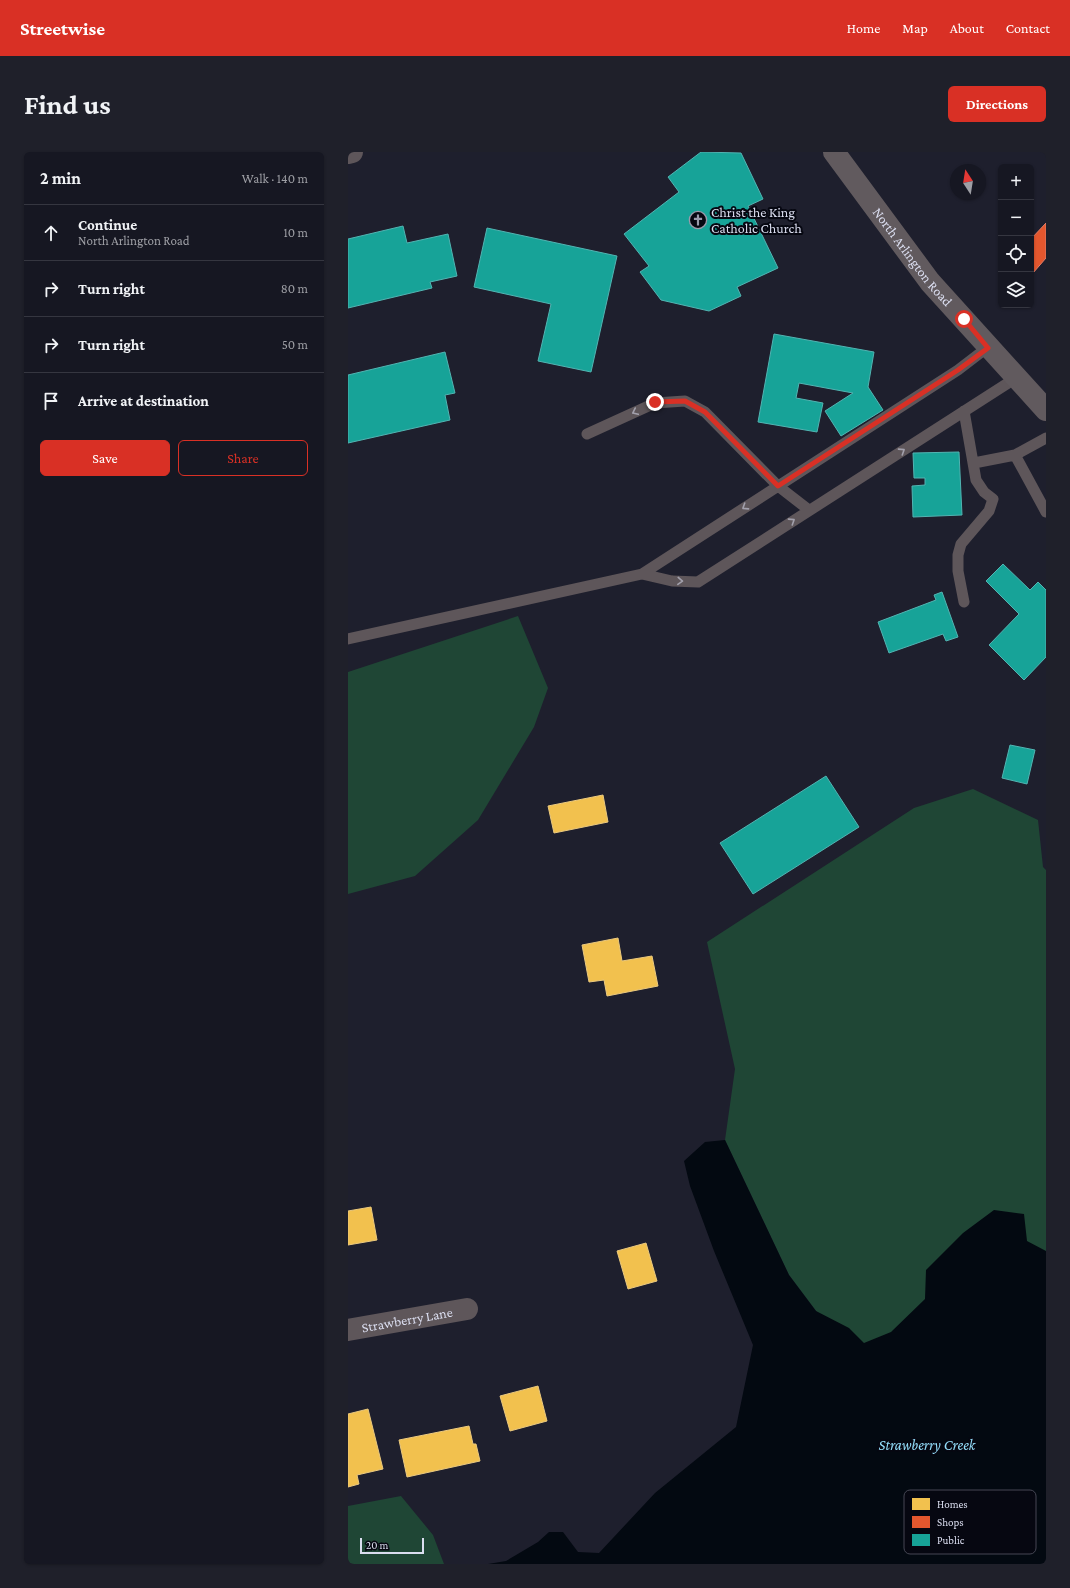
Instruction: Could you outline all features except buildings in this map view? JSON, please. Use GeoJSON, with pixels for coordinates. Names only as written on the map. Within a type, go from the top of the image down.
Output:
{"type":"FeatureCollection","features":[{"type":"Feature","properties":{"kind":"main road","name":"North Arlington Road"},"geometry":{"type":"LineString","coordinates":[[834,152],[930,282],[988,348],[1046,410]]}},
{"type":"Feature","properties":{"kind":"street"},"geometry":{"type":"LineString","coordinates":[[348,153],[352,152]]}},
{"type":"Feature","properties":{"kind":"street","name":"Strawberry Lane"},"geometry":{"type":"LineString","coordinates":[[348,1330],[467,1309]]}},
{"type":"Feature","properties":{"kind":"lane"},"geometry":{"type":"LineString","coordinates":[[348,639],[642,574],[958,370],[988,348]]}},
{"type":"Feature","properties":{"kind":"lane"},"geometry":{"type":"LineString","coordinates":[[642,574],[672,581],[698,582],[1016,378]]}},
{"type":"Feature","properties":{"kind":"lane"},"geometry":{"type":"LineString","coordinates":[[587,434],[655,402],[685,401],[705,412],[778,486],[809,510]]}},
{"type":"Feature","properties":{"kind":"lane"},"geometry":{"type":"LineString","coordinates":[[964,411],[976,480],[984,492],[993,499],[989,511],[961,544],[958,555],[958,571],[964,602]]}},
{"type":"Feature","properties":{"kind":"lane"},"geometry":{"type":"LineString","coordinates":[[974,463],[1015,455],[1046,438]]}},
{"type":"Feature","properties":{"kind":"lane"},"geometry":{"type":"LineString","coordinates":[[1015,455],[1046,512]]}},
{"type":"Feature","properties":{"kind":"green space"},"geometry":{"type":"Polygon","coordinates":[[[518,616],[548,688],[534,727],[478,820],[415,876],[348,894],[348,672],[518,616]]]}},
{"type":"Feature","properties":{"kind":"green space"},"geometry":{"type":"Polygon","coordinates":[[[973,789],[1038,820],[1043,867],[1046,870],[1046,1523],[1036,1515],[1036,1490],[1003,1490],[915,1422],[816,1311],[789,1275],[725,1140],[735,1069],[707,942],[914,808],[973,789]]]}},
{"type":"Feature","properties":{"kind":"green space"},"geometry":{"type":"Polygon","coordinates":[[[401,1496],[433,1535],[444,1564],[348,1564],[348,1506],[401,1496]]]}},
{"type":"Feature","properties":{"kind":"water","name":"Strawberry Creek"},"geometry":{"type":"Polygon","coordinates":[[[725,1140],[789,1275],[816,1311],[849,1328],[864,1343],[891,1332],[925,1299],[926,1270],[963,1233],[994,1210],[1024,1214],[1027,1241],[1046,1251],[1046,1564],[488,1564],[506,1561],[538,1542],[549,1532],[563,1532],[578,1552],[599,1553],[655,1493],[736,1427],[753,1345],[714,1251],[690,1186],[684,1161],[705,1142],[725,1140]]]}},
{"type":"Feature","properties":{"kind":"place","name":"Christ the King Catholic Church"},"geometry":{"type":"Point","coordinates":[698,220]}},
{"type":"Feature","properties":{"kind":"route"},"geometry":{"type":"LineString","coordinates":[[655,402],[685,401],[705,412],[778,486],[958,370],[988,348],[964,319]]}}]}
